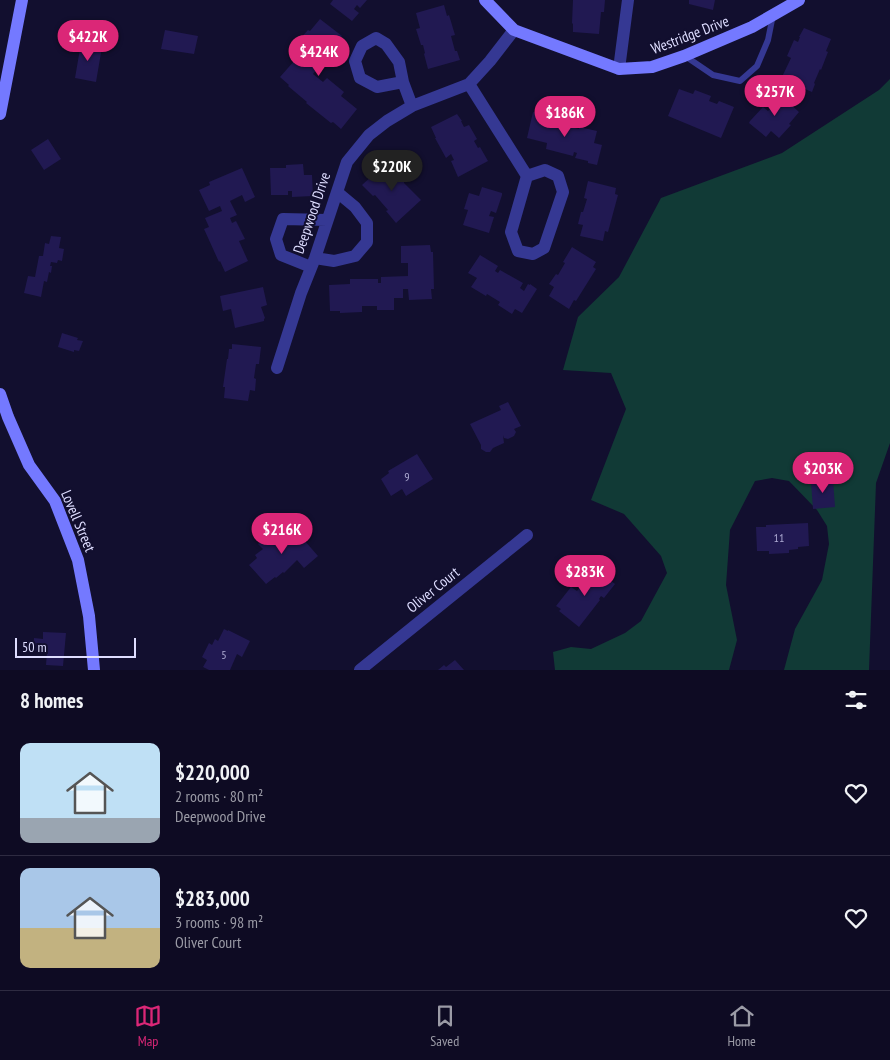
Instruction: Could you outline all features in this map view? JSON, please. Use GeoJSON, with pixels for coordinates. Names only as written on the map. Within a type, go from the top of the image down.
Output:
{"type":"FeatureCollection","features":[{"type":"Feature","properties":{"kind":"street"},"geometry":{"type":"LineString","coordinates":[[0,114],[3,80],[22,0]]}},
{"type":"Feature","properties":{"kind":"street","name":"Westridge Drive"},"geometry":{"type":"LineString","coordinates":[[486,0],[514,30],[619,70],[652,67],[684,56],[752,27],[799,0]]}},
{"type":"Feature","properties":{"kind":"street"},"geometry":{"type":"LineString","coordinates":[[619,70],[628,0]]}},
{"type":"Feature","properties":{"kind":"street","name":"Deepwood Drive"},"geometry":{"type":"LineString","coordinates":[[277,368],[347,162],[369,135],[388,121],[412,106],[469,84],[514,30]]}},
{"type":"Feature","properties":{"kind":"street"},"geometry":{"type":"LineString","coordinates":[[403,82],[412,106]]}},
{"type":"Feature","properties":{"kind":"street"},"geometry":{"type":"LineString","coordinates":[[469,84],[527,176],[511,232],[518,251],[534,254],[544,248],[564,192],[558,176],[544,170],[527,176]]}},
{"type":"Feature","properties":{"kind":"street"},"geometry":{"type":"LineString","coordinates":[[327,220],[283,219],[276,239],[281,255],[313,262],[334,261],[355,256],[367,242],[367,223],[355,207],[337,192]]}},
{"type":"Feature","properties":{"kind":"street","name":"Lovell Street"},"geometry":{"type":"LineString","coordinates":[[0,394],[29,465],[54,501],[78,560],[89,616],[94,670]]}},
{"type":"Feature","properties":{"kind":"street","name":"Oliver Court"},"geometry":{"type":"LineString","coordinates":[[360,670],[527,535]]}},
{"type":"Feature","properties":{"kind":"lane"},"geometry":{"type":"LineString","coordinates":[[684,56],[713,74],[740,81],[757,66],[768,40],[773,15]]}},
{"type":"Feature","properties":{"kind":"green space"},"geometry":{"type":"Polygon","coordinates":[[[890,79],[890,443],[876,483],[869,670],[784,670],[795,629],[822,580],[829,544],[827,526],[817,510],[789,481],[772,478],[755,481],[730,530],[726,585],[737,640],[729,670],[555,670],[553,652],[571,647],[591,649],[625,633],[641,621],[667,573],[661,556],[624,514],[591,500],[626,409],[611,373],[563,370],[578,317],[619,277],[661,198],[782,153],[879,90],[890,79]]]}},
{"type":"Feature","properties":{"kind":"building"},"geometry":{"type":"Polygon","coordinates":[[[333,0],[367,0],[360,8],[357,5],[354,9],[359,13],[352,21],[330,4],[333,0]]]}},
{"type":"Feature","properties":{"kind":"building"},"geometry":{"type":"Polygon","coordinates":[[[573,0],[605,0],[604,12],[601,12],[599,34],[573,32],[573,0]]]}},
{"type":"Feature","properties":{"kind":"building"},"geometry":{"type":"Polygon","coordinates":[[[689,0],[715,0],[713,10],[689,4],[689,0]]]}},
{"type":"Feature","properties":{"kind":"building"},"geometry":{"type":"Polygon","coordinates":[[[444,5],[455,35],[451,36],[455,51],[457,51],[460,60],[428,69],[423,45],[421,45],[416,29],[420,28],[416,13],[444,5]]]}},
{"type":"Feature","properties":{"kind":"building"},"geometry":{"type":"Polygon","coordinates":[[[320,19],[342,36],[331,49],[328,46],[325,49],[330,54],[313,74],[323,82],[327,78],[344,92],[341,96],[357,109],[341,129],[306,103],[280,77],[295,60],[303,67],[307,62],[300,57],[306,49],[297,42],[320,19]]]}},
{"type":"Feature","properties":{"kind":"building"},"geometry":{"type":"Polygon","coordinates":[[[804,28],[831,39],[826,51],[828,52],[812,92],[781,79],[791,58],[787,56],[794,40],[798,42],[804,28]]]}},
{"type":"Feature","properties":{"kind":"building"},"geometry":{"type":"Polygon","coordinates":[[[165,30],[198,36],[194,54],[161,49],[165,30]]]}},
{"type":"Feature","properties":{"kind":"building"},"geometry":{"type":"Polygon","coordinates":[[[81,43],[102,47],[96,82],[75,78],[81,43]]]}},
{"type":"Feature","properties":{"kind":"building"},"geometry":{"type":"Polygon","coordinates":[[[679,89],[693,94],[695,90],[711,96],[709,101],[717,104],[719,101],[734,107],[721,138],[668,116],[679,89]]]}},
{"type":"Feature","properties":{"kind":"building"},"geometry":{"type":"Polygon","coordinates":[[[778,93],[799,112],[789,124],[791,125],[779,138],[771,131],[766,137],[749,123],[763,107],[768,111],[770,109],[767,106],[778,93]]]}},
{"type":"Feature","properties":{"kind":"building"},"geometry":{"type":"Polygon","coordinates":[[[533,112],[566,119],[564,125],[597,131],[594,143],[602,145],[597,165],[575,158],[577,153],[574,152],[573,156],[546,149],[547,143],[527,138],[533,112]]]}},
{"type":"Feature","properties":{"kind":"building"},"geometry":{"type":"Polygon","coordinates":[[[457,114],[464,127],[469,125],[477,139],[474,141],[488,161],[458,177],[451,161],[454,160],[451,154],[446,158],[431,127],[457,114]]]}},
{"type":"Feature","properties":{"kind":"building"},"geometry":{"type":"Polygon","coordinates":[[[48,139],[61,159],[44,170],[31,150],[48,139]]]}},
{"type":"Feature","properties":{"kind":"building"},"geometry":{"type":"Polygon","coordinates":[[[387,162],[421,200],[396,223],[375,195],[373,196],[362,185],[387,162]]]}},
{"type":"Feature","properties":{"kind":"building"},"geometry":{"type":"Polygon","coordinates":[[[303,164],[304,175],[312,175],[313,196],[292,197],[292,191],[288,191],[288,195],[271,195],[270,168],[286,168],[286,165],[303,164]]]}},
{"type":"Feature","properties":{"kind":"building"},"geometry":{"type":"Polygon","coordinates":[[[242,168],[255,197],[245,202],[242,195],[230,201],[237,215],[230,218],[232,223],[236,221],[245,239],[239,241],[248,261],[225,272],[204,229],[209,227],[205,218],[222,211],[220,206],[209,211],[199,190],[210,185],[209,182],[242,168]]]}},
{"type":"Feature","properties":{"kind":"building"},"geometry":{"type":"Polygon","coordinates":[[[588,181],[616,188],[615,194],[618,195],[608,232],[605,231],[603,241],[580,236],[583,225],[578,224],[587,199],[584,198],[588,181]]]}},
{"type":"Feature","properties":{"kind":"building"},"geometry":{"type":"Polygon","coordinates":[[[482,187],[502,193],[496,213],[491,211],[489,216],[494,217],[489,233],[463,225],[468,210],[464,209],[469,193],[479,196],[482,187]]]}},
{"type":"Feature","properties":{"kind":"building"},"geometry":{"type":"Polygon","coordinates":[[[51,236],[61,237],[59,248],[64,249],[62,261],[58,260],[57,263],[51,262],[51,273],[49,272],[47,282],[44,281],[41,297],[24,293],[28,276],[35,277],[39,256],[43,256],[45,243],[49,244],[51,236]]]}},
{"type":"Feature","properties":{"kind":"building"},"geometry":{"type":"Polygon","coordinates":[[[430,245],[431,252],[433,252],[434,289],[431,289],[432,299],[409,300],[408,289],[403,289],[403,298],[394,298],[394,310],[377,310],[377,306],[362,306],[362,312],[340,313],[340,311],[330,311],[329,285],[350,284],[350,279],[378,279],[378,283],[381,283],[381,277],[408,276],[408,263],[401,263],[401,246],[430,245]]]}},
{"type":"Feature","properties":{"kind":"building"},"geometry":{"type":"Polygon","coordinates":[[[572,247],[596,262],[593,267],[596,269],[569,309],[549,296],[554,287],[549,284],[556,274],[558,275],[572,247]]]}},
{"type":"Feature","properties":{"kind":"building"},"geometry":{"type":"Polygon","coordinates":[[[480,255],[498,266],[495,271],[498,273],[500,270],[523,283],[520,288],[524,291],[528,284],[537,289],[522,313],[515,309],[512,314],[498,305],[500,302],[471,287],[477,278],[468,273],[480,255]]]}},
{"type":"Feature","properties":{"kind":"building"},"geometry":{"type":"Polygon","coordinates":[[[263,287],[267,305],[261,307],[265,318],[264,321],[235,328],[231,309],[223,311],[220,296],[263,287]]]}},
{"type":"Feature","properties":{"kind":"building"},"geometry":{"type":"Polygon","coordinates":[[[62,333],[83,341],[79,351],[74,350],[74,352],[58,347],[62,333]]]}},
{"type":"Feature","properties":{"kind":"building"},"geometry":{"type":"Polygon","coordinates":[[[232,344],[261,347],[259,364],[256,364],[254,378],[256,379],[255,391],[250,390],[248,401],[224,398],[225,387],[223,387],[227,359],[229,349],[232,349],[232,344]]]}},
{"type":"Feature","properties":{"kind":"building"},"geometry":{"type":"Polygon","coordinates":[[[508,402],[521,426],[514,429],[516,432],[514,436],[508,439],[504,438],[503,435],[504,443],[493,448],[490,452],[486,452],[481,449],[481,445],[470,424],[501,410],[499,406],[508,402]]]}},
{"type":"Feature","properties":{"kind":"building"},"geometry":{"type":"Polygon","coordinates":[[[417,454],[433,479],[406,496],[402,489],[391,496],[381,479],[389,473],[388,471],[417,454]]]}},
{"type":"Feature","properties":{"kind":"building"},"geometry":{"type":"Polygon","coordinates":[[[833,480],[835,507],[813,509],[811,482],[833,480]]]}},
{"type":"Feature","properties":{"kind":"building"},"geometry":{"type":"Polygon","coordinates":[[[808,523],[809,546],[789,550],[789,553],[769,554],[769,551],[757,551],[756,527],[808,523]]]}},
{"type":"Feature","properties":{"kind":"building"},"geometry":{"type":"Polygon","coordinates":[[[290,524],[318,556],[304,568],[297,560],[284,573],[266,584],[249,565],[257,558],[255,555],[263,549],[258,544],[267,536],[272,541],[290,524]]]}},
{"type":"Feature","properties":{"kind":"building"},"geometry":{"type":"Polygon","coordinates":[[[592,566],[615,584],[604,598],[601,596],[579,627],[559,611],[561,609],[556,606],[571,587],[577,591],[584,582],[581,580],[592,566]]]}},
{"type":"Feature","properties":{"kind":"building"},"geometry":{"type":"Polygon","coordinates":[[[224,629],[250,641],[242,657],[237,654],[230,670],[209,670],[203,667],[207,660],[202,657],[209,643],[212,645],[215,639],[218,641],[224,629]]]}},
{"type":"Feature","properties":{"kind":"building"},"geometry":{"type":"Polygon","coordinates":[[[43,632],[66,633],[63,666],[46,665],[47,652],[33,651],[34,638],[43,639],[43,632]]]}},
{"type":"Feature","properties":{"kind":"building"},"geometry":{"type":"Polygon","coordinates":[[[455,660],[464,670],[438,670],[444,665],[446,667],[455,660]]]}}]}
